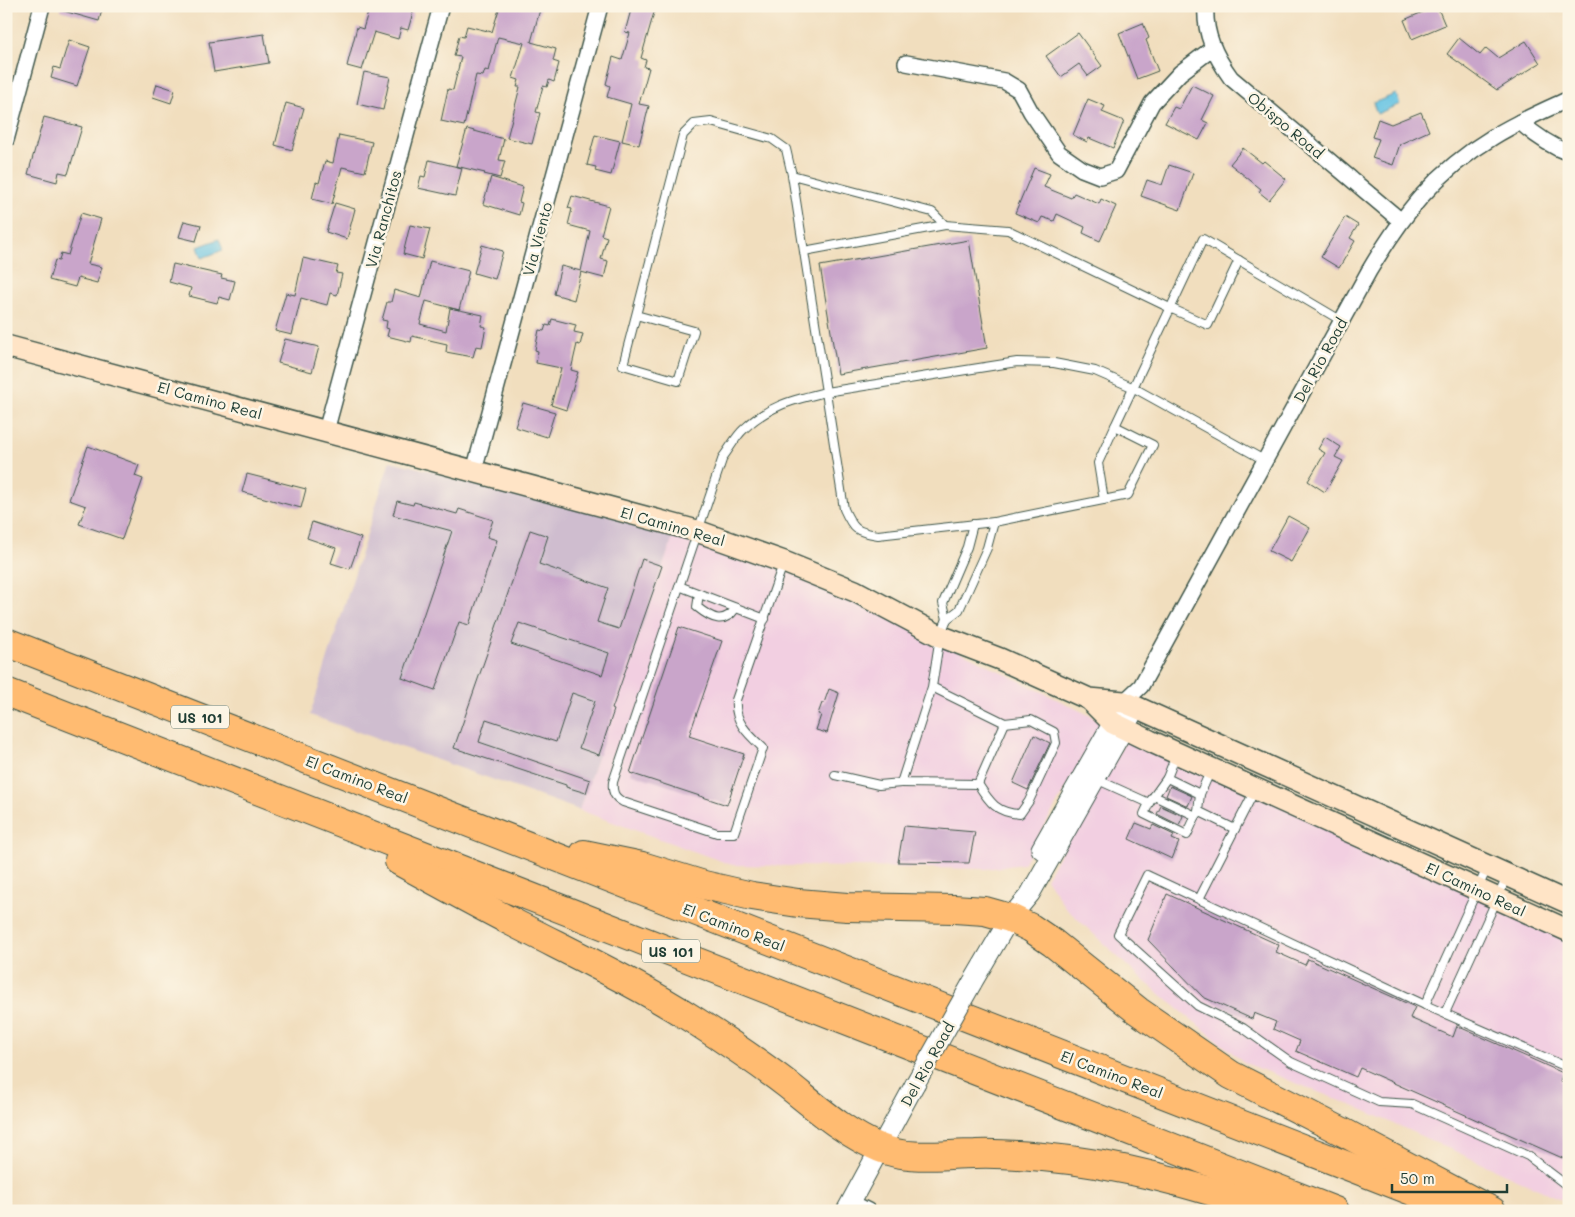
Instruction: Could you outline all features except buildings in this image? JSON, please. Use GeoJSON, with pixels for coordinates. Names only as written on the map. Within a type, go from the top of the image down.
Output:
{"type":"FeatureCollection","features":[{"type":"Feature","properties":{"kind":"highway","name":"El Camino Real"},"geometry":{"type":"LineString","coordinates":[[6,642],[1463,1211]]}},
{"type":"Feature","properties":{"kind":"highway","name":"US 101"},"geometry":{"type":"LineString","coordinates":[[6,692],[1335,1211]]}},
{"type":"Feature","properties":{"kind":"highway"},"geometry":{"type":"LineString","coordinates":[[297,805],[513,923],[616,974],[671,1005],[745,1054],[844,1128],[880,1148],[902,1155],[920,1157],[1014,1154],[1091,1163],[1164,1177],[1274,1211]]}},
{"type":"Feature","properties":{"kind":"highway"},"geometry":{"type":"LineString","coordinates":[[500,835],[642,866],[704,885],[752,896],[798,903],[847,907],[954,909],[985,912],[1010,918],[1031,928],[1053,943],[1138,1011],[1231,1075],[1492,1211]]}},
{"type":"Feature","properties":{"kind":"main road","name":"El Camino Real"},"geometry":{"type":"LineString","coordinates":[[6,346],[697,531],[784,562],[944,627],[1000,660],[1089,699],[1130,705],[1569,903]]}},
{"type":"Feature","properties":{"kind":"main road","name":"El Camino Real"},"geometry":{"type":"LineString","coordinates":[[1089,699],[1119,726],[1569,931]]}},
{"type":"Feature","properties":{"kind":"street"},"geometry":{"type":"LineString","coordinates":[[6,140],[42,6]]}},
{"type":"Feature","properties":{"kind":"street","name":"Via Ranchitos"},"geometry":{"type":"LineString","coordinates":[[326,431],[440,6]]}},
{"type":"Feature","properties":{"kind":"street","name":"Via Viento"},"geometry":{"type":"LineString","coordinates":[[474,471],[600,6]]}},
{"type":"Feature","properties":{"kind":"street","name":"Obispo Road"},"geometry":{"type":"LineString","coordinates":[[1206,6],[1208,31],[1212,48],[1231,78],[1401,221]]}},
{"type":"Feature","properties":{"kind":"street"},"geometry":{"type":"LineString","coordinates":[[906,63],[1004,80],[1018,90],[1059,153],[1082,170],[1100,176],[1116,170],[1152,103],[1180,72],[1212,48]]}},
{"type":"Feature","properties":{"kind":"street","name":"Del Rio Road"},"geometry":{"type":"LineString","coordinates":[[1010,918],[1019,889],[1119,726],[1369,271],[1401,221],[1417,199],[1456,162],[1494,136],[1569,99]]}},
{"type":"Feature","properties":{"kind":"street"},"geometry":{"type":"LineString","coordinates":[[1520,122],[1539,138],[1556,149],[1569,154]]}},
{"type":"Feature","properties":{"kind":"street","name":"Del Rio Road"},"geometry":{"type":"LineString","coordinates":[[848,1207],[972,983],[1010,918],[1030,894],[1096,779],[1119,726]]}},
{"type":"Feature","properties":{"kind":"street"},"geometry":{"type":"LineString","coordinates":[[848,1207],[868,1211]]}},
{"type":"Feature","properties":{"kind":"lane"},"geometry":{"type":"LineString","coordinates":[[636,315],[694,331],[678,381],[623,365],[636,315],[683,135],[694,124],[711,122],[772,139],[786,149],[792,175],[844,509],[851,525],[863,533],[878,536],[994,522],[1128,495],[1153,445],[1115,426]]}},
{"type":"Feature","properties":{"kind":"lane"},"geometry":{"type":"LineString","coordinates":[[792,175],[932,212],[946,225]]}},
{"type":"Feature","properties":{"kind":"lane"},"geometry":{"type":"LineString","coordinates":[[804,251],[946,225],[1008,230],[1208,325],[1239,260]]}},
{"type":"Feature","properties":{"kind":"lane"},"geometry":{"type":"LineString","coordinates":[[1104,500],[1098,463],[1203,239],[1342,321]]}},
{"type":"Feature","properties":{"kind":"lane"},"geometry":{"type":"LineString","coordinates":[[784,562],[736,700],[735,711],[741,726],[763,748],[734,833],[717,833],[616,798],[612,791],[613,782],[723,457],[743,430],[764,412],[784,403],[826,392],[1017,362],[1054,363],[1095,372],[1134,388],[1264,460]]}},
{"type":"Feature","properties":{"kind":"lane"},"geometry":{"type":"LineString","coordinates":[[944,627],[959,610],[986,548],[994,522]]}},
{"type":"Feature","properties":{"kind":"lane"},"geometry":{"type":"LineString","coordinates":[[901,783],[932,687],[944,627],[943,603],[967,547],[973,524]]}},
{"type":"Feature","properties":{"kind":"lane"},"geometry":{"type":"LineString","coordinates":[[679,586],[764,619]]}},
{"type":"Feature","properties":{"kind":"lane"},"geometry":{"type":"LineString","coordinates":[[698,594],[698,607],[706,615],[721,620],[730,616],[736,608]]}},
{"type":"Feature","properties":{"kind":"lane"},"geometry":{"type":"LineString","coordinates":[[932,687],[1005,723],[1031,720],[1054,732],[1056,742],[1029,801],[1020,814],[1006,813],[989,801],[978,784]]}},
{"type":"Feature","properties":{"kind":"lane"},"geometry":{"type":"LineString","coordinates":[[978,784],[1005,723]]}},
{"type":"Feature","properties":{"kind":"lane"},"geometry":{"type":"LineString","coordinates":[[1177,754],[1166,778],[1144,814],[1187,834],[1197,813],[1200,794],[1211,769]]}},
{"type":"Feature","properties":{"kind":"lane"},"geometry":{"type":"LineString","coordinates":[[835,775],[879,785],[901,783],[978,784]]}},
{"type":"Feature","properties":{"kind":"lane"},"geometry":{"type":"LineString","coordinates":[[1166,778],[1200,794]]}},
{"type":"Feature","properties":{"kind":"lane"},"geometry":{"type":"LineString","coordinates":[[1096,779],[1197,813],[1235,829]]}},
{"type":"Feature","properties":{"kind":"lane"},"geometry":{"type":"LineString","coordinates":[[1200,899],[1256,789]]}},
{"type":"Feature","properties":{"kind":"lane"},"geometry":{"type":"LineString","coordinates":[[1425,1005],[1488,866]]}},
{"type":"Feature","properties":{"kind":"lane"},"geometry":{"type":"LineString","coordinates":[[1569,1068],[1425,1005],[1147,874],[1118,934],[1198,1006],[1243,1028],[1291,1062],[1379,1102],[1412,1104],[1528,1156],[1569,1187]]}},
{"type":"Feature","properties":{"kind":"lane"},"geometry":{"type":"LineString","coordinates":[[1445,1014],[1508,876]]}},
{"type":"Feature","properties":{"kind":"shaded area"},"geometry":{"type":"Polygon","coordinates":[[[390,461],[675,531],[579,810],[310,715],[390,461]]]}},
{"type":"Feature","properties":{"kind":"shaded area"},"geometry":{"type":"Polygon","coordinates":[[[675,531],[819,582],[1103,722],[1023,864],[986,869],[732,865],[579,810],[675,531]]]}},
{"type":"Feature","properties":{"kind":"shaded area"},"geometry":{"type":"Polygon","coordinates":[[[1129,735],[1569,933],[1569,1203],[1366,1111],[1245,1063],[1138,976],[1065,907],[1046,878],[1129,735]]]}},
{"type":"Feature","properties":{"kind":"water"},"geometry":{"type":"Polygon","coordinates":[[[1396,94],[1400,104],[1377,114],[1373,103],[1396,94]]]}},
{"type":"Feature","properties":{"kind":"water"},"geometry":{"type":"Polygon","coordinates":[[[219,239],[223,250],[202,258],[198,247],[219,239]]]}}]}
